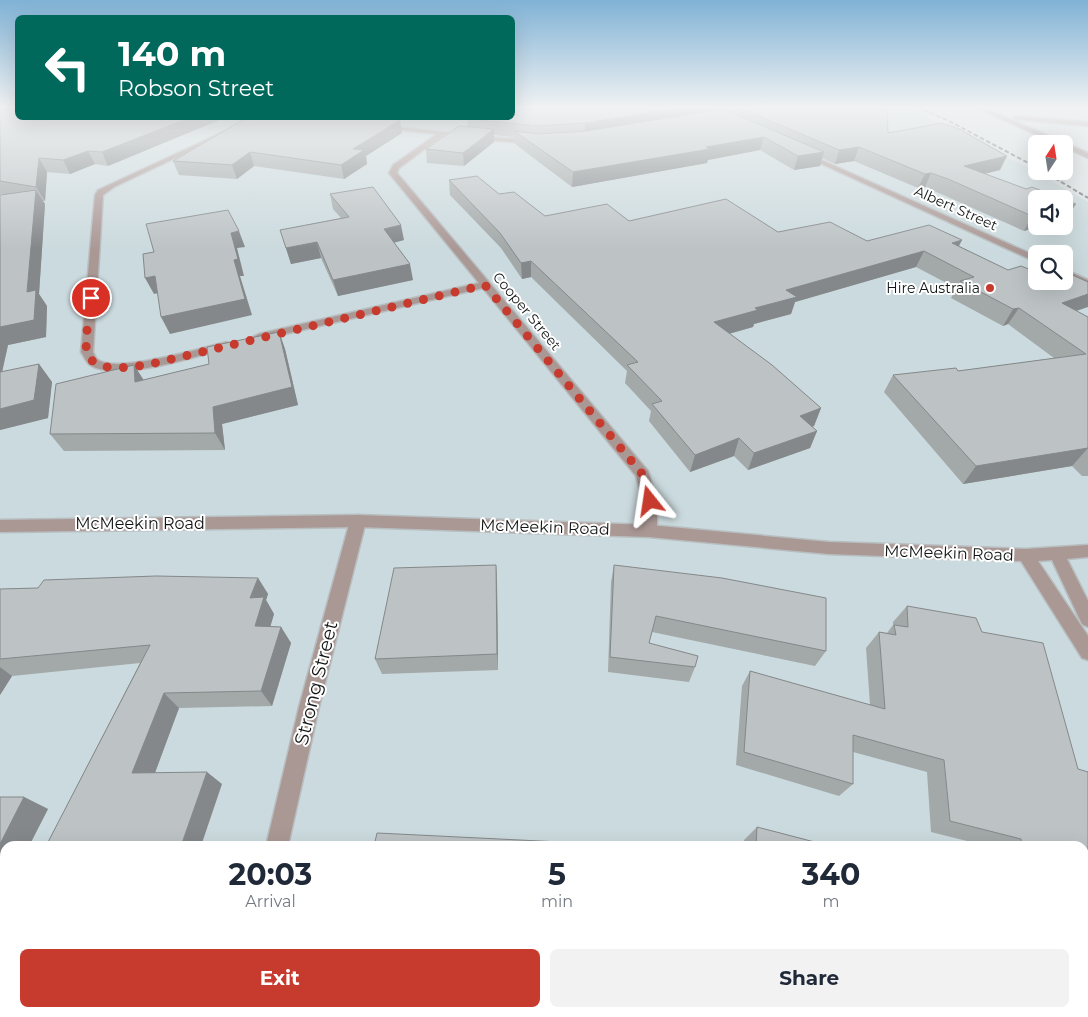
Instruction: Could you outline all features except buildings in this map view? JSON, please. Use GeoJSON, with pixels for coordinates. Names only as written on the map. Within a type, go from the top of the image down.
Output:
{"type":"FeatureCollection","features":[{"type":"Feature","properties":{"kind":"street"},"geometry":{"type":"LineString","coordinates":[[179,154],[102,190],[99,195],[87,352],[93,362],[108,367],[133,366],[485,285]]}},
{"type":"Feature","properties":{"kind":"street","name":"Cooper Street"},"geometry":{"type":"LineString","coordinates":[[415,154],[396,167],[393,174],[643,475],[650,501],[649,531]]}},
{"type":"Feature","properties":{"kind":"street","name":"Albert Street"},"geometry":{"type":"LineString","coordinates":[[804,154],[1028,255]]}},
{"type":"Feature","properties":{"kind":"street"},"geometry":{"type":"LineString","coordinates":[[1073,276],[1088,284]]}},
{"type":"Feature","properties":{"kind":"street","name":"McMeekin Road"},"geometry":{"type":"LineString","coordinates":[[0,526],[358,521],[649,531],[829,548],[1026,555],[1088,551]]}},
{"type":"Feature","properties":{"kind":"street","name":"Strong Street"},"geometry":{"type":"LineString","coordinates":[[279,841],[309,707],[358,521]]}},
{"type":"Feature","properties":{"kind":"street"},"geometry":{"type":"LineString","coordinates":[[1057,554],[1088,620]]}},
{"type":"Feature","properties":{"kind":"street"},"geometry":{"type":"LineString","coordinates":[[1026,555],[1088,652]]}},
{"type":"Feature","properties":{"kind":"shaded area"},"geometry":{"type":"Polygon","coordinates":[[[0,154],[1001,154],[1028,168],[1028,180],[1050,180],[1067,190],[1028,190],[1028,235],[1073,235],[1073,193],[1088,202],[1088,841],[0,841],[0,154]]]}},
{"type":"Feature","properties":{"kind":"railway"},"geometry":{"type":"LineString","coordinates":[[1012,154],[1028,163]]}},
{"type":"Feature","properties":{"kind":"railway"},"geometry":{"type":"LineString","coordinates":[[1058,180],[1088,198]]}},
{"type":"Feature","properties":{"kind":"place","name":"Hire Australia"},"geometry":{"type":"Point","coordinates":[990,288]}},
{"type":"Feature","properties":{"kind":"route"},"geometry":{"type":"LineString","coordinates":[[91,298],[87,352],[93,362],[108,367],[121,367],[155,363],[485,285],[626,452],[643,475],[650,501]]}}]}
